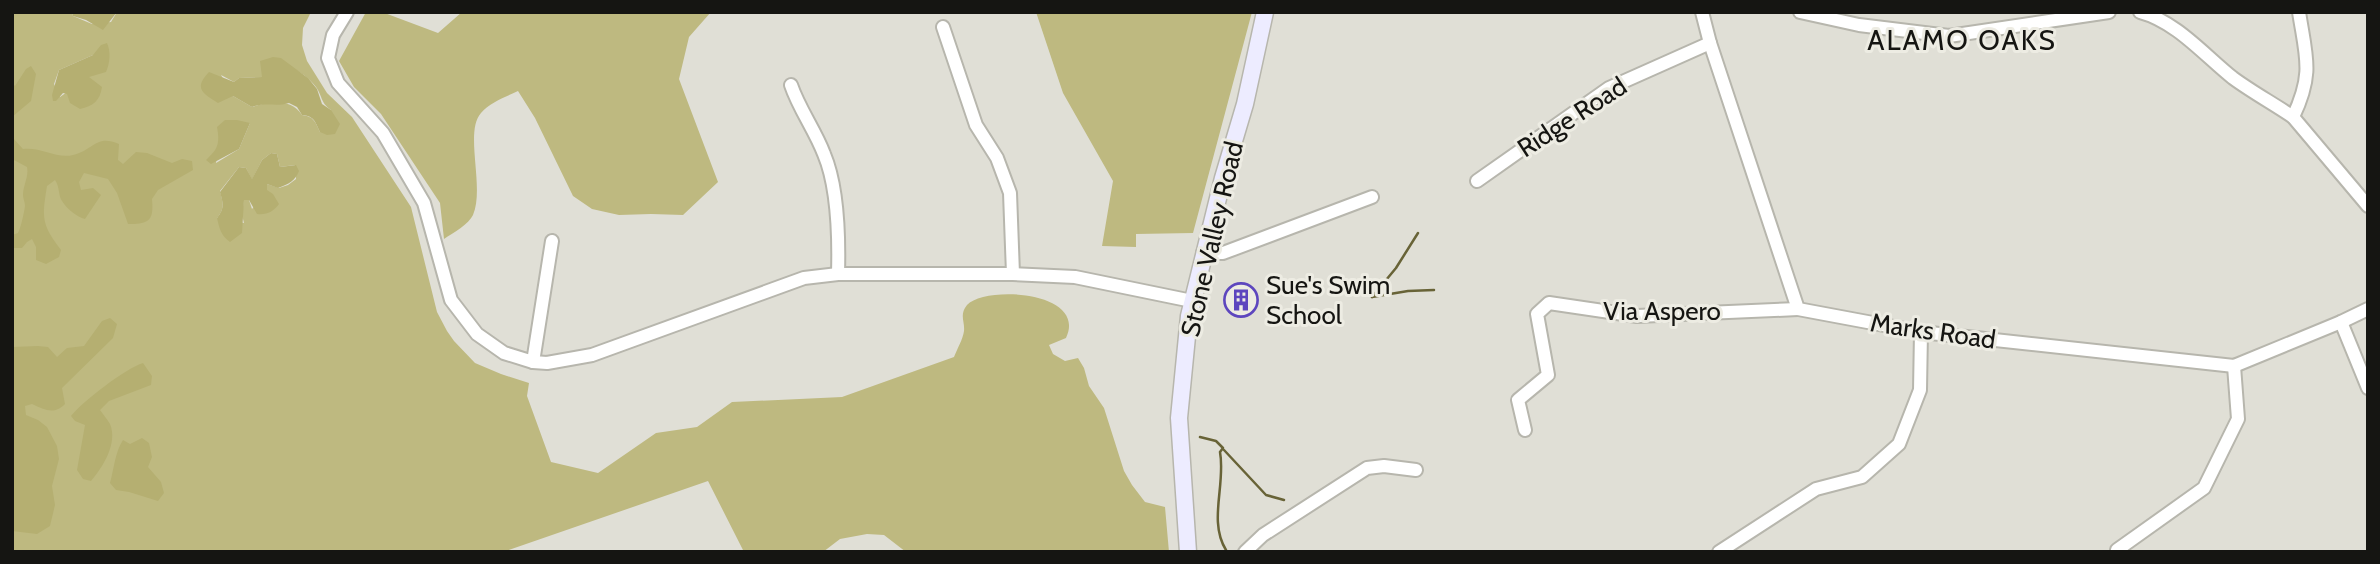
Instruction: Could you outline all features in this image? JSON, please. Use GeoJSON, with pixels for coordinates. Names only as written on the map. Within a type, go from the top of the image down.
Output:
{"type":"FeatureCollection","features":[{"type":"Feature","properties":{"kind":"street"},"geometry":{"type":"LineString","coordinates":[[347,12],[333,35],[328,58],[338,83],[383,133],[424,203],[451,300],[477,334],[504,353],[533,362],[566,361],[592,355],[780,285],[804,278],[838,274],[1013,274],[1075,277],[1192,301]]}},
{"type":"Feature","properties":{"kind":"street","name":"Stone Valley Road"},"geometry":{"type":"LineString","coordinates":[[1188,552],[1179,418],[1192,301],[1245,104],[1265,12]]}},
{"type":"Feature","properties":{"kind":"street"},"geometry":{"type":"LineString","coordinates":[[1702,12],[1798,309]]}},
{"type":"Feature","properties":{"kind":"street"},"geometry":{"type":"LineString","coordinates":[[1800,12],[1859,24],[1949,36],[2109,12]]}},
{"type":"Feature","properties":{"kind":"street"},"geometry":{"type":"LineString","coordinates":[[2140,12],[2183,35],[2234,78],[2293,117],[2368,206]]}},
{"type":"Feature","properties":{"kind":"street"},"geometry":{"type":"LineString","coordinates":[[2293,117],[2304,95],[2308,71],[2299,12]]}},
{"type":"Feature","properties":{"kind":"street"},"geometry":{"type":"LineString","coordinates":[[943,27],[976,125],[997,158],[1010,193],[1013,274]]}},
{"type":"Feature","properties":{"kind":"street","name":"Ridge Road"},"geometry":{"type":"LineString","coordinates":[[1477,181],[1609,88],[1710,43]]}},
{"type":"Feature","properties":{"kind":"street"},"geometry":{"type":"LineString","coordinates":[[791,85],[797,104],[825,156],[839,235],[838,274]]}},
{"type":"Feature","properties":{"kind":"street"},"geometry":{"type":"LineString","coordinates":[[1203,253],[1223,253],[1372,197]]}},
{"type":"Feature","properties":{"kind":"street"},"geometry":{"type":"LineString","coordinates":[[533,362],[552,241]]}},
{"type":"Feature","properties":{"kind":"street","name":"Via Aspero"},"geometry":{"type":"LineString","coordinates":[[1525,430],[1518,400],[1548,375],[1537,314],[1549,303],[1637,316],[1798,309]]}},
{"type":"Feature","properties":{"kind":"street","name":"Marks Road"},"geometry":{"type":"LineString","coordinates":[[1798,309],[1921,332],[2234,366],[2368,309]]}},
{"type":"Feature","properties":{"kind":"street"},"geometry":{"type":"LineString","coordinates":[[2341,322],[2368,388]]}},
{"type":"Feature","properties":{"kind":"street"},"geometry":{"type":"LineString","coordinates":[[1719,552],[1816,489],[1862,477],[1899,444],[1920,390],[1921,332]]}},
{"type":"Feature","properties":{"kind":"street"},"geometry":{"type":"LineString","coordinates":[[2117,550],[2204,488],[2238,419],[2234,366]]}},
{"type":"Feature","properties":{"kind":"street"},"geometry":{"type":"LineString","coordinates":[[1245,552],[1263,535],[1367,468],[1384,466],[1416,470]]}},
{"type":"Feature","properties":{"kind":"shaded area"},"geometry":{"type":"Polygon","coordinates":[[[12,12],[72,12],[73,16],[92,24],[111,22],[117,12],[311,12],[303,28],[302,45],[307,61],[327,93],[352,117],[411,207],[437,312],[447,331],[475,363],[529,383],[527,396],[551,462],[598,473],[656,433],[697,427],[732,402],[842,397],[954,357],[963,334],[965,309],[977,299],[993,295],[1031,296],[1062,310],[1069,322],[1066,338],[1049,345],[1053,354],[1065,361],[1078,358],[1089,386],[1104,408],[1124,471],[1132,485],[1145,502],[1165,507],[1169,552],[906,552],[884,535],[867,534],[840,539],[823,552],[744,552],[708,481],[503,552],[12,552],[12,12]],[[93,55],[59,70],[54,84],[60,97],[88,77],[93,55]],[[261,61],[263,77],[239,78],[234,82],[221,75],[233,96],[252,107],[272,102],[286,103],[302,115],[312,118],[320,132],[331,110],[304,75],[292,68],[261,61]],[[250,123],[219,141],[216,163],[239,149],[250,123]],[[271,153],[262,160],[252,180],[246,168],[239,167],[220,191],[223,205],[217,218],[244,223],[244,199],[249,200],[252,209],[267,190],[267,184],[279,188],[296,179],[295,165],[280,167],[277,154],[271,153]]]}},
{"type":"Feature","properties":{"kind":"shaded area"},"geometry":{"type":"Polygon","coordinates":[[[72,12],[117,12],[103,30],[73,16],[72,12]]]}},
{"type":"Feature","properties":{"kind":"shaded area"},"geometry":{"type":"Polygon","coordinates":[[[366,12],[382,12],[438,33],[462,12],[711,12],[689,37],[679,79],[718,182],[683,215],[619,215],[592,209],[573,196],[535,118],[518,91],[489,106],[476,122],[474,146],[477,190],[473,215],[444,239],[440,203],[381,114],[354,87],[339,61],[366,12]]]}},
{"type":"Feature","properties":{"kind":"shaded area"},"geometry":{"type":"Polygon","coordinates":[[[1036,12],[1252,12],[1193,233],[1136,234],[1136,247],[1102,246],[1113,181],[1063,93],[1036,12]]]}},
{"type":"Feature","properties":{"kind":"shaded area"},"geometry":{"type":"Polygon","coordinates":[[[107,43],[110,58],[106,72],[89,77],[102,87],[95,102],[80,109],[70,103],[67,94],[63,93],[53,101],[52,95],[59,70],[93,55],[101,45],[107,43]]]}},
{"type":"Feature","properties":{"kind":"shaded area"},"geometry":{"type":"Polygon","coordinates":[[[273,57],[281,58],[308,78],[317,89],[322,104],[331,110],[340,124],[335,134],[320,132],[314,120],[302,115],[297,107],[289,103],[252,107],[233,96],[218,103],[202,90],[202,83],[209,72],[234,82],[239,78],[262,77],[260,61],[273,57]]]}},
{"type":"Feature","properties":{"kind":"shaded area"},"geometry":{"type":"Polygon","coordinates":[[[31,66],[36,74],[31,101],[12,117],[12,83],[15,86],[31,66]]]}},
{"type":"Feature","properties":{"kind":"shaded area"},"geometry":{"type":"Polygon","coordinates":[[[225,120],[250,123],[239,149],[211,164],[206,160],[217,146],[217,127],[225,120]]]}},
{"type":"Feature","properties":{"kind":"shaded area"},"geometry":{"type":"Polygon","coordinates":[[[13,138],[23,149],[67,156],[80,153],[100,142],[111,141],[119,144],[118,160],[123,164],[136,152],[147,153],[172,163],[182,159],[192,161],[193,170],[158,190],[152,199],[149,220],[135,224],[128,224],[117,193],[108,179],[84,173],[79,182],[81,190],[93,188],[101,195],[85,219],[64,204],[55,180],[47,186],[44,213],[46,227],[61,250],[59,257],[46,264],[36,260],[36,247],[32,239],[22,248],[12,248],[12,235],[18,233],[24,212],[23,191],[27,178],[27,167],[12,159],[13,138]]]}},
{"type":"Feature","properties":{"kind":"shaded area"},"geometry":{"type":"Polygon","coordinates":[[[271,153],[277,154],[280,167],[296,165],[299,171],[293,180],[282,187],[267,184],[267,190],[279,204],[270,212],[257,214],[249,200],[244,200],[242,233],[230,242],[222,234],[217,218],[223,205],[220,192],[239,167],[246,168],[252,179],[262,160],[271,153]]]}},
{"type":"Feature","properties":{"kind":"shaded area"},"geometry":{"type":"Polygon","coordinates":[[[110,318],[117,324],[113,338],[62,388],[65,404],[53,410],[45,410],[32,404],[25,406],[26,415],[47,427],[57,446],[59,459],[52,486],[55,505],[50,526],[37,534],[12,531],[12,347],[48,347],[57,357],[67,348],[84,346],[102,321],[110,318]]]}},
{"type":"Feature","properties":{"kind":"shaded area"},"geometry":{"type":"Polygon","coordinates":[[[143,363],[152,376],[151,385],[109,401],[100,410],[110,424],[111,447],[91,481],[83,479],[77,470],[85,425],[71,416],[105,386],[143,363]]]}},
{"type":"Feature","properties":{"kind":"shaded area"},"geometry":{"type":"Polygon","coordinates":[[[142,438],[149,443],[152,457],[148,467],[161,482],[164,493],[158,501],[116,490],[110,483],[116,455],[123,440],[130,444],[142,438]]]}},
{"type":"Feature","properties":{"kind":"waterway"},"geometry":{"type":"LineString","coordinates":[[1372,297],[1396,268],[1418,233]]}},
{"type":"Feature","properties":{"kind":"waterway"},"geometry":{"type":"LineString","coordinates":[[1372,297],[1434,290]]}},
{"type":"Feature","properties":{"kind":"waterway"},"geometry":{"type":"LineString","coordinates":[[1200,437],[1216,441],[1223,448],[1220,452],[1218,527],[1226,550]]}},
{"type":"Feature","properties":{"kind":"waterway"},"geometry":{"type":"LineString","coordinates":[[1224,450],[1266,495],[1284,500]]}},
{"type":"Feature","properties":{"kind":"place","name":"Sue's Swim School"},"geometry":{"type":"Point","coordinates":[1241,300]}},
{"type":"Feature","properties":{"kind":"district","name":"ALAMO OAKS"},"geometry":{"type":"Point","coordinates":[1962,40]}}]}
